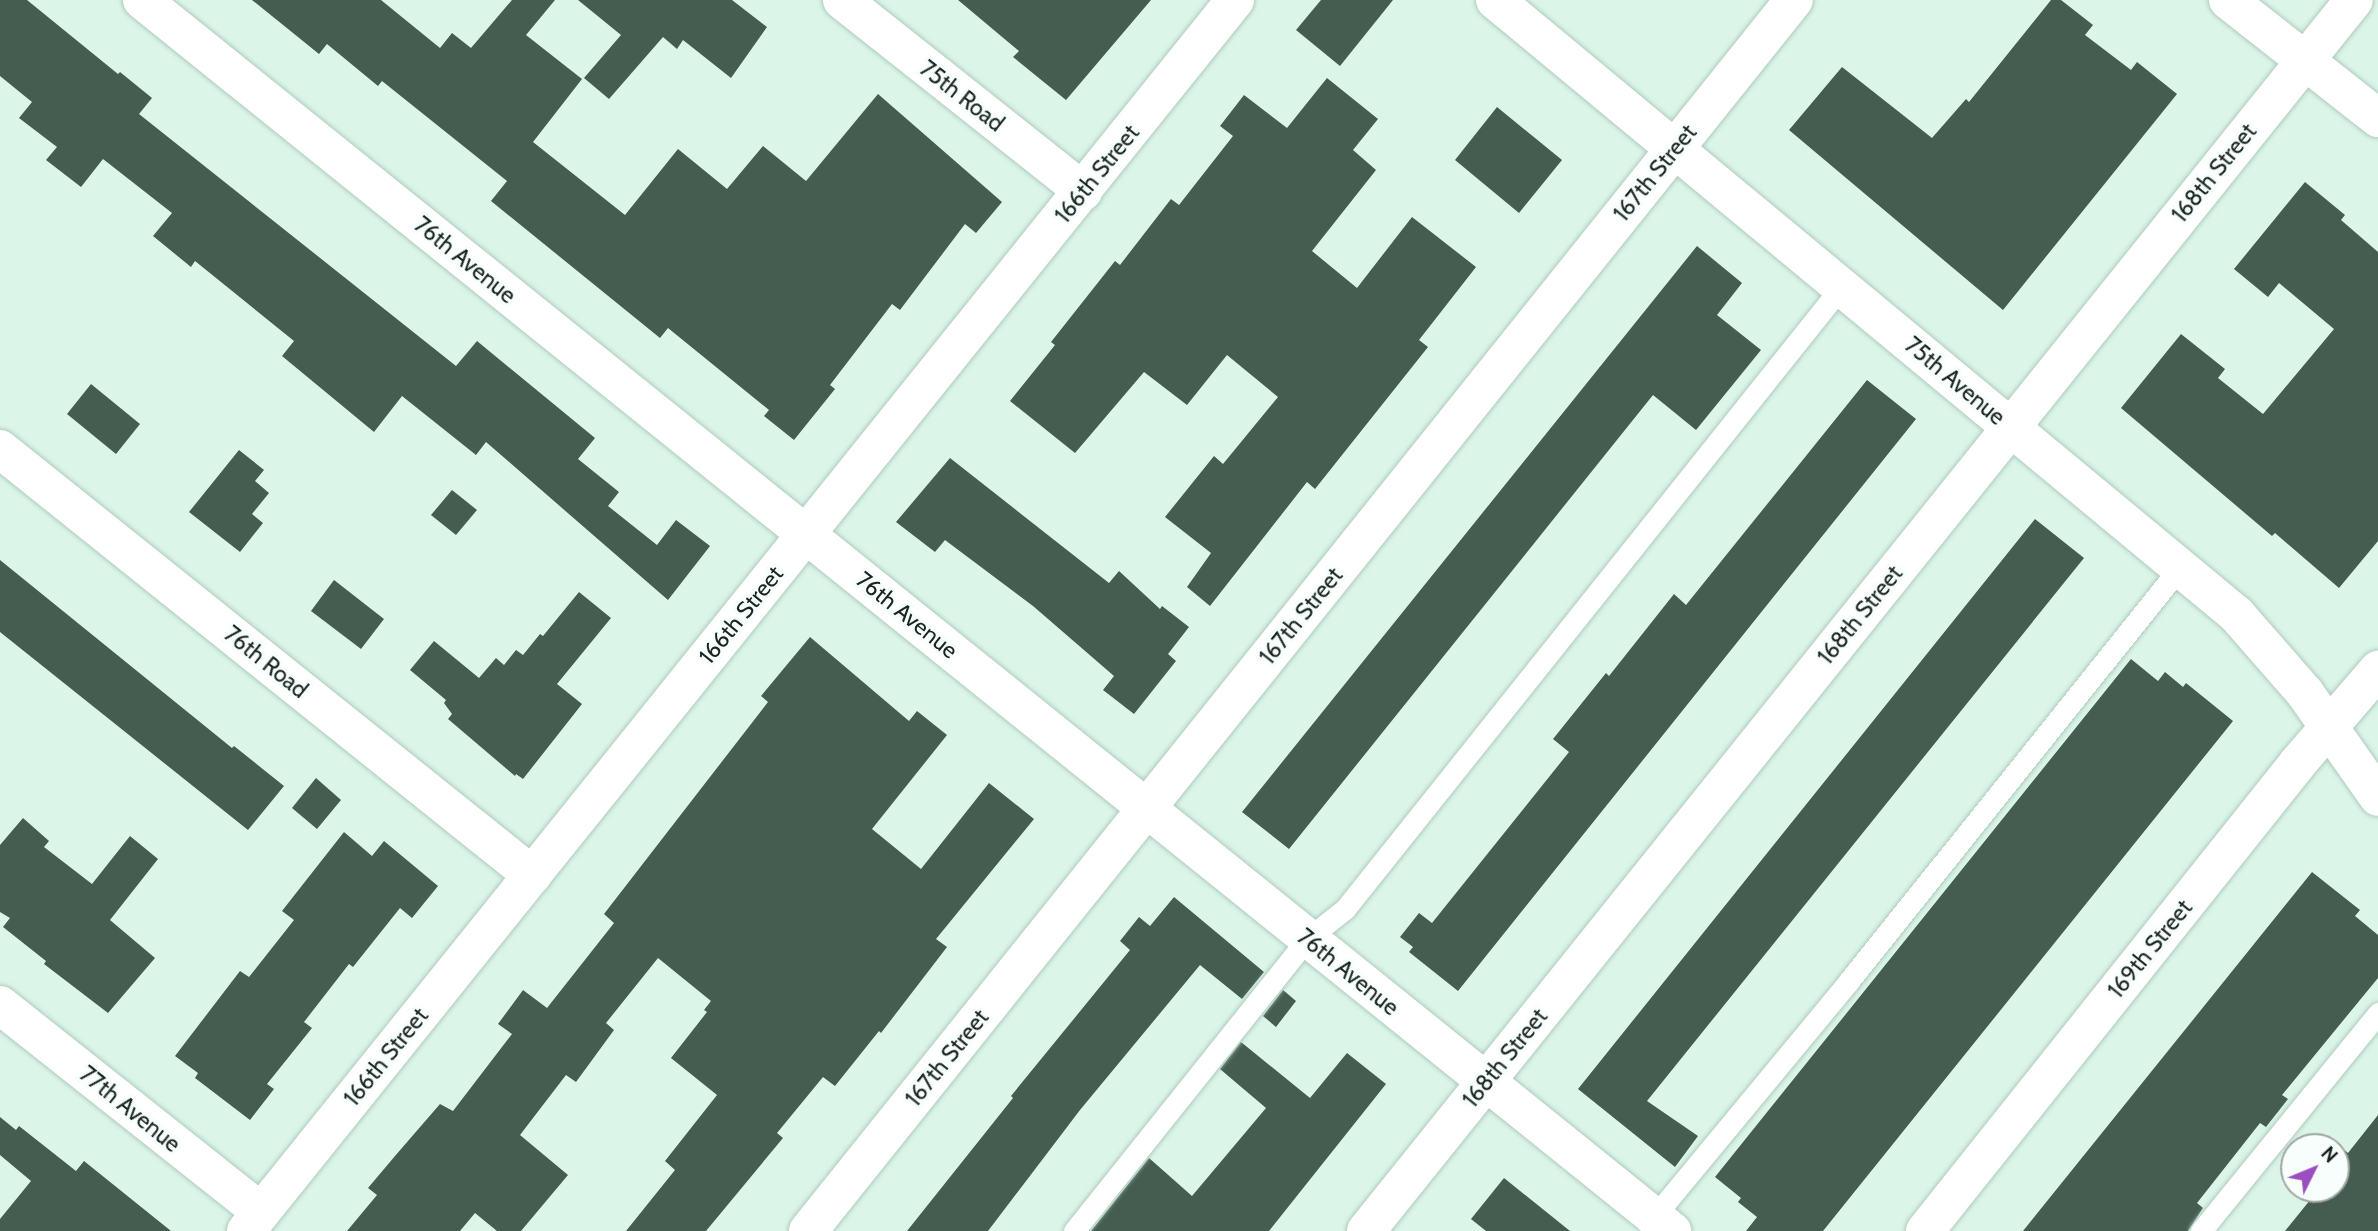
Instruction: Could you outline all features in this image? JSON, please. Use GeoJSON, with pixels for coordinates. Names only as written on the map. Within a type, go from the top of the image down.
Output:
{"type":"FeatureCollection","features":[{"type":"Feature","properties":{"kind":"street","name":"76th Avenue"},"geometry":{"type":"LineString","coordinates":[[142,0],[1486,1082],[1656,1226]]}},
{"type":"Feature","properties":{"kind":"street","name":"75th Road"},"geometry":{"type":"LineString","coordinates":[[842,0],[1083,191]]}},
{"type":"Feature","properties":{"kind":"street","name":"166th Street"},"geometry":{"type":"LineString","coordinates":[[254,1222],[1235,0]]}},
{"type":"Feature","properties":{"kind":"street","name":"75th Avenue"},"geometry":{"type":"LineString","coordinates":[[1495,0],[1676,147],[2010,428],[2182,566],[2237,615],[2305,693],[2378,797]]}},
{"type":"Feature","properties":{"kind":"street","name":"167th Street"},"geometry":{"type":"LineString","coordinates":[[808,1231],[1794,0]]}},
{"type":"Feature","properties":{"kind":"street"},"geometry":{"type":"LineString","coordinates":[[2228,0],[2378,118]]}},
{"type":"Feature","properties":{"kind":"street","name":"168th Street"},"geometry":{"type":"LineString","coordinates":[[1366,1231],[2354,0]]}},
{"type":"Feature","properties":{"kind":"street","name":"76th Road"},"geometry":{"type":"LineString","coordinates":[[0,449],[532,875]]}},
{"type":"Feature","properties":{"kind":"street","name":"169th Street"},"geometry":{"type":"LineString","coordinates":[[1925,1231],[2378,670]]}},
{"type":"Feature","properties":{"kind":"street","name":"77th Avenue"},"geometry":{"type":"LineString","coordinates":[[0,1005],[254,1222]]}},
{"type":"Feature","properties":{"kind":"lane"},"geometry":{"type":"LineString","coordinates":[[1074,1231],[1307,939],[1345,909],[1842,286]]}},
{"type":"Feature","properties":{"kind":"lane"},"geometry":{"type":"LineString","coordinates":[[1656,1226],[2182,566]]}},
{"type":"Feature","properties":{"kind":"lane"},"geometry":{"type":"LineString","coordinates":[[2201,1231],[2378,1013]]}},
{"type":"Feature","properties":{"kind":"building"},"geometry":{"type":"Polygon","coordinates":[[[0,0],[27,0],[118,74],[120,72],[152,98],[139,114],[456,366],[477,341],[595,438],[578,459],[619,492],[608,506],[657,545],[676,520],[710,546],[668,600],[486,442],[476,455],[402,396],[374,432],[282,356],[294,341],[195,261],[191,267],[153,236],[172,213],[103,159],[81,187],[46,160],[57,147],[19,118],[32,102],[0,76],[0,0]]]}},
{"type":"Feature","properties":{"kind":"building"},"geometry":{"type":"Polygon","coordinates":[[[252,0],[381,0],[440,48],[452,33],[471,48],[512,0],[555,0],[526,35],[582,79],[533,142],[625,215],[678,149],[727,189],[763,146],[806,181],[878,94],[1002,202],[976,233],[965,224],[900,310],[892,304],[830,385],[835,389],[794,440],[764,416],[769,410],[668,328],[660,338],[491,201],[507,181],[382,81],[378,86],[327,44],[319,54],[252,0]]]}},
{"type":"Feature","properties":{"kind":"building"},"geometry":{"type":"Polygon","coordinates":[[[578,0],[732,0],[767,27],[731,78],[683,40],[677,49],[663,37],[609,99],[584,78],[621,35],[578,0]]]}},
{"type":"Feature","properties":{"kind":"building"},"geometry":{"type":"Polygon","coordinates":[[[958,0],[1151,0],[1066,100],[1013,57],[1019,51],[958,0]]]}},
{"type":"Feature","properties":{"kind":"building"},"geometry":{"type":"Polygon","coordinates":[[[1321,0],[1393,0],[1340,66],[1296,30],[1321,0]]]}},
{"type":"Feature","properties":{"kind":"building"},"geometry":{"type":"Polygon","coordinates":[[[2051,0],[2061,0],[2093,25],[2085,35],[2131,70],[2137,62],[2177,94],[2003,310],[1789,130],[1842,67],[1932,138],[1966,99],[1969,102],[2051,0]]]}},
{"type":"Feature","properties":{"kind":"building"},"geometry":{"type":"Polygon","coordinates":[[[1327,78],[1378,119],[1353,150],[1376,170],[1312,251],[1357,288],[1412,217],[1476,267],[1419,340],[1428,347],[1315,489],[1307,482],[1210,606],[1187,587],[1211,553],[1165,517],[1214,456],[1223,464],[1278,397],[1227,355],[1187,405],[1144,372],[1075,453],[1010,401],[1055,345],[1051,342],[1115,261],[1120,265],[1171,199],[1179,205],[1233,136],[1220,126],[1244,95],[1287,128],[1327,78]]]}},
{"type":"Feature","properties":{"kind":"building"},"geometry":{"type":"Polygon","coordinates":[[[1497,107],[1562,160],[1519,213],[1455,160],[1497,107]]]}},
{"type":"Feature","properties":{"kind":"building"},"geometry":{"type":"Polygon","coordinates":[[[2305,182],[2345,215],[2341,220],[2378,252],[2378,541],[2339,588],[2275,533],[2272,536],[2121,408],[2181,334],[2225,369],[2218,378],[2263,414],[2334,329],[2279,283],[2268,297],[2234,269],[2305,182]]]}},
{"type":"Feature","properties":{"kind":"building"},"geometry":{"type":"Polygon","coordinates":[[[1697,246],[1742,283],[1717,315],[1761,350],[1696,430],[1653,395],[1289,849],[1242,812],[1697,246]]]}},
{"type":"Feature","properties":{"kind":"building"},"geometry":{"type":"Polygon","coordinates":[[[1867,380],[1916,419],[1458,991],[1409,952],[1413,947],[1400,937],[1419,913],[1432,923],[1569,752],[1553,739],[1606,673],[1609,676],[1674,594],[1686,605],[1867,380]]]}},
{"type":"Feature","properties":{"kind":"building"},"geometry":{"type":"Polygon","coordinates":[[[91,384],[140,424],[116,454],[67,414],[91,384]]]}},
{"type":"Feature","properties":{"kind":"building"},"geometry":{"type":"Polygon","coordinates":[[[239,450],[264,470],[255,481],[269,493],[252,514],[263,523],[240,552],[189,512],[239,450]]]}},
{"type":"Feature","properties":{"kind":"building"},"geometry":{"type":"Polygon","coordinates":[[[950,458],[1109,583],[1119,571],[1160,609],[1162,606],[1189,627],[1168,654],[1176,661],[1134,714],[1103,690],[1114,676],[1033,606],[945,540],[935,552],[896,522],[950,458]]]}},
{"type":"Feature","properties":{"kind":"building"},"geometry":{"type":"Polygon","coordinates":[[[452,490],[477,510],[456,535],[431,515],[452,490]]]}},
{"type":"Feature","properties":{"kind":"building"},"geometry":{"type":"Polygon","coordinates":[[[2035,519],[2084,558],[1647,1101],[1698,1136],[1675,1167],[1578,1089],[2035,519]]]}},
{"type":"Feature","properties":{"kind":"building"},"geometry":{"type":"Polygon","coordinates":[[[0,560],[232,748],[234,746],[284,786],[248,830],[0,632],[0,560]]]}},
{"type":"Feature","properties":{"kind":"building"},"geometry":{"type":"Polygon","coordinates":[[[334,580],[384,619],[361,649],[311,611],[334,580]]]}},
{"type":"Feature","properties":{"kind":"building"},"geometry":{"type":"Polygon","coordinates":[[[579,592],[611,618],[557,684],[582,704],[523,779],[516,774],[515,776],[448,719],[452,714],[444,703],[446,700],[410,670],[434,641],[479,678],[496,658],[504,665],[516,650],[523,655],[540,634],[543,636],[579,592]]]}},
{"type":"Feature","properties":{"kind":"building"},"geometry":{"type":"Polygon","coordinates":[[[810,637],[909,721],[917,711],[947,735],[872,829],[921,869],[989,783],[1034,819],[936,939],[947,947],[881,1033],[879,1031],[835,1086],[823,1077],[777,1133],[783,1138],[706,1231],[626,1231],[675,1170],[665,1161],[717,1095],[671,1058],[707,1012],[704,1010],[711,1001],[658,958],[606,1023],[614,1030],[576,1082],[566,1075],[520,1135],[568,1175],[521,1231],[497,1231],[475,1213],[460,1231],[347,1231],[377,1195],[368,1188],[440,1104],[453,1111],[512,1034],[498,1024],[523,990],[547,1008],[614,923],[604,914],[768,702],[761,696],[810,637]]]}},
{"type":"Feature","properties":{"kind":"building"},"geometry":{"type":"Polygon","coordinates":[[[2131,659],[2158,681],[2165,672],[2183,687],[2186,683],[2233,721],[1823,1231],[1746,1231],[1757,1217],[1738,1202],[1741,1198],[1715,1177],[2131,659]]]}},
{"type":"Feature","properties":{"kind":"building"},"geometry":{"type":"Polygon","coordinates":[[[316,778],[341,800],[317,829],[292,808],[316,778]]]}},
{"type":"Feature","properties":{"kind":"building"},"geometry":{"type":"Polygon","coordinates":[[[23,818],[49,841],[44,847],[92,884],[130,836],[158,859],[110,920],[155,958],[108,1013],[44,964],[46,961],[3,927],[10,918],[0,912],[0,845],[23,818]]]}},
{"type":"Feature","properties":{"kind":"building"},"geometry":{"type":"Polygon","coordinates":[[[344,832],[372,856],[384,841],[438,886],[412,918],[400,908],[353,967],[349,964],[304,1022],[312,1028],[267,1084],[274,1089],[250,1120],[195,1078],[198,1073],[175,1056],[240,971],[249,977],[294,920],[282,911],[344,832]]]}},
{"type":"Feature","properties":{"kind":"building"},"geometry":{"type":"Polygon","coordinates":[[[2312,872],[2360,910],[2355,916],[2378,935],[2378,978],[2282,1095],[2288,1099],[2266,1127],[2260,1123],[2197,1203],[2203,1208],[2188,1231],[2023,1231],[2312,872]]]}},
{"type":"Feature","properties":{"kind":"building"},"geometry":{"type":"Polygon","coordinates":[[[1174,897],[1264,972],[1242,999],[1200,965],[1080,1110],[988,1231],[907,1231],[1013,1098],[1011,1096],[1130,950],[1120,941],[1139,917],[1150,926],[1174,897]]]}},
{"type":"Feature","properties":{"kind":"building"},"geometry":{"type":"Polygon","coordinates":[[[1283,990],[1296,1001],[1276,1027],[1263,1016],[1283,990]]]}},
{"type":"Feature","properties":{"kind":"building"},"geometry":{"type":"Polygon","coordinates":[[[1241,1042],[1310,1098],[1347,1053],[1386,1084],[1269,1231],[1091,1231],[1149,1158],[1192,1196],[1266,1108],[1220,1069],[1241,1042]]]}},
{"type":"Feature","properties":{"kind":"building"},"geometry":{"type":"Polygon","coordinates":[[[2378,1115],[2378,1231],[2285,1231],[2308,1203],[2350,1203],[2350,1150],[2378,1115]]]}},
{"type":"Feature","properties":{"kind":"building"},"geometry":{"type":"Polygon","coordinates":[[[0,1117],[16,1130],[19,1126],[76,1171],[84,1161],[171,1231],[0,1231],[0,1219],[31,1181],[0,1155],[0,1117]]]}},
{"type":"Feature","properties":{"kind":"building"},"geometry":{"type":"Polygon","coordinates":[[[1504,1178],[1570,1231],[1486,1231],[1471,1219],[1504,1178]]]}}]}
